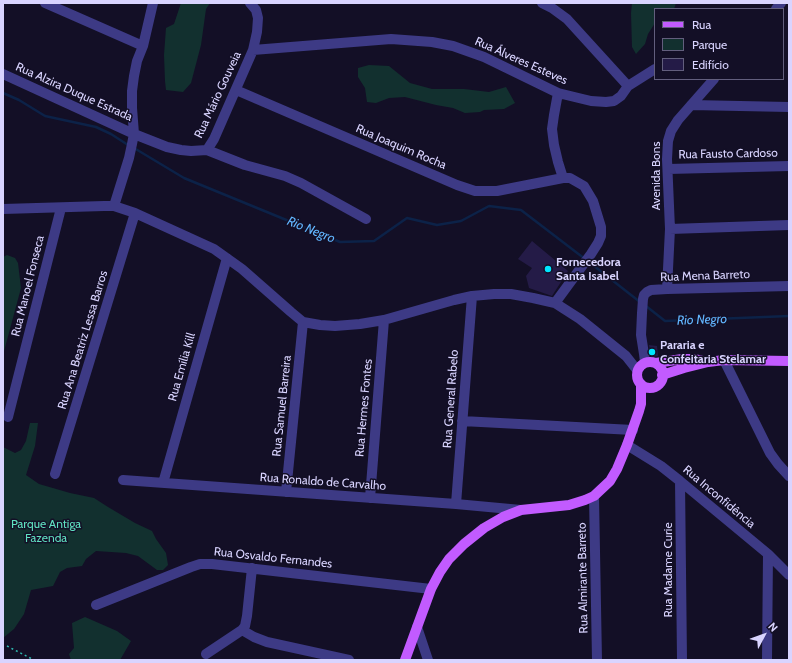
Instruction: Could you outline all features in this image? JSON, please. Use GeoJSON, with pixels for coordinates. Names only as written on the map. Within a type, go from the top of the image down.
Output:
{"type":"FeatureCollection","features":[{"type":"Feature","properties":{"kind":"main road"},"geometry":{"type":"LineString","coordinates":[[655,386],[650,388],[646,387],[638,380],[637,375],[645,365],[682,359],[695,359],[708,362]]}},
{"type":"Feature","properties":{"kind":"main road"},"geometry":{"type":"LineString","coordinates":[[662,375],[708,362],[724,360],[789,361]]}},
{"type":"Feature","properties":{"kind":"main road"},"geometry":{"type":"LineString","coordinates":[[405,660],[431,589],[449,559],[464,544],[484,528],[503,517],[521,510],[569,505],[586,500],[594,496],[610,481],[617,469],[627,445],[641,404],[660,382],[662,370],[660,366],[645,365]]}},
{"type":"Feature","properties":{"kind":"main road"},"geometry":{"type":"LineString","coordinates":[[641,384],[641,404]]}},
{"type":"Feature","properties":{"kind":"street"},"geometry":{"type":"LineString","coordinates":[[45,3],[143,46]]}},
{"type":"Feature","properties":{"kind":"street"},"geometry":{"type":"LineString","coordinates":[[114,206],[129,158],[134,134],[132,92],[134,76],[153,3]]}},
{"type":"Feature","properties":{"kind":"street","name":"Rua Mário Gouveia"},"geometry":{"type":"LineString","coordinates":[[134,134],[167,147],[191,151],[207,150],[214,139],[253,50],[258,18],[256,10],[250,3]]}},
{"type":"Feature","properties":{"kind":"street"},"geometry":{"type":"LineString","coordinates":[[542,3],[568,19],[628,86]]}},
{"type":"Feature","properties":{"kind":"street","name":"Rua Álveres Esteves"},"geometry":{"type":"LineString","coordinates":[[253,50],[391,39],[432,42],[453,46],[484,57],[558,93],[591,101],[606,102],[614,101],[628,86],[654,70]]}},
{"type":"Feature","properties":{"kind":"street","name":"Rua Alzira Duque Estrada"},"geometry":{"type":"LineString","coordinates":[[3,74],[134,134]]}},
{"type":"Feature","properties":{"kind":"street","name":"Avenida Bons"},"geometry":{"type":"LineString","coordinates":[[667,289],[670,229],[668,141],[671,131],[678,120],[713,80]]}},
{"type":"Feature","properties":{"kind":"street","name":"Rua Joaquim Rocha"},"geometry":{"type":"LineString","coordinates":[[236,90],[457,185],[475,191],[497,190],[563,178]]}},
{"type":"Feature","properties":{"kind":"street"},"geometry":{"type":"LineString","coordinates":[[555,304],[598,243],[601,227],[593,201],[584,186],[570,178],[563,178],[554,145],[552,129],[558,93]]}},
{"type":"Feature","properties":{"kind":"street"},"geometry":{"type":"LineString","coordinates":[[691,105],[789,107]]}},
{"type":"Feature","properties":{"kind":"street"},"geometry":{"type":"LineString","coordinates":[[207,150],[245,165],[285,176],[301,183],[366,219]]}},
{"type":"Feature","properties":{"kind":"street","name":"Rua Fausto Cardoso"},"geometry":{"type":"LineString","coordinates":[[668,169],[789,166]]}},
{"type":"Feature","properties":{"kind":"street"},"geometry":{"type":"LineString","coordinates":[[3,210],[114,206],[135,213],[214,249],[242,269],[303,322],[320,325],[335,326],[384,320],[472,296],[511,294],[533,298],[555,304],[580,319],[626,356],[645,365]]}},
{"type":"Feature","properties":{"kind":"street","name":"Rua Manoel Fonseca"},"geometry":{"type":"LineString","coordinates":[[8,417],[61,208]]}},
{"type":"Feature","properties":{"kind":"street","name":"Rua Ana Beatriz Lessa Barros"},"geometry":{"type":"LineString","coordinates":[[55,474],[135,213]]}},
{"type":"Feature","properties":{"kind":"street"},"geometry":{"type":"LineString","coordinates":[[670,229],[789,225]]}},
{"type":"Feature","properties":{"kind":"street","name":"Rua Emília Kill"},"geometry":{"type":"LineString","coordinates":[[163,483],[227,258]]}},
{"type":"Feature","properties":{"kind":"street","name":"Rua Mena Barreto"},"geometry":{"type":"LineString","coordinates":[[645,365],[642,335],[642,313],[643,299],[646,292],[651,290],[667,289],[789,286]]}},
{"type":"Feature","properties":{"kind":"street","name":"Rua General Rabelo"},"geometry":{"type":"LineString","coordinates":[[456,504],[472,296]]}},
{"type":"Feature","properties":{"kind":"street","name":"Rua Hermes Fontes"},"geometry":{"type":"LineString","coordinates":[[370,498],[384,320]]}},
{"type":"Feature","properties":{"kind":"street","name":"Rua Samuel Barreira"},"geometry":{"type":"LineString","coordinates":[[286,492],[303,322]]}},
{"type":"Feature","properties":{"kind":"street"},"geometry":{"type":"LineString","coordinates":[[724,360],[770,453],[789,476]]}},
{"type":"Feature","properties":{"kind":"street"},"geometry":{"type":"LineString","coordinates":[[462,421],[632,430]]}},
{"type":"Feature","properties":{"kind":"street","name":"Rua Inconfidência"},"geometry":{"type":"LineString","coordinates":[[627,445],[661,466],[680,480],[768,554],[789,575]]}},
{"type":"Feature","properties":{"kind":"street","name":"Rua Ronaldo de Carvalho"},"geometry":{"type":"LineString","coordinates":[[123,480],[521,510]]}},
{"type":"Feature","properties":{"kind":"street","name":"Rua Madame Curie"},"geometry":{"type":"LineString","coordinates":[[680,480],[682,660]]}},
{"type":"Feature","properties":{"kind":"street","name":"Rua Almirante Barreto"},"geometry":{"type":"LineString","coordinates":[[594,496],[598,660]]}},
{"type":"Feature","properties":{"kind":"street"},"geometry":{"type":"LineString","coordinates":[[767,660],[768,554]]}},
{"type":"Feature","properties":{"kind":"street","name":"Rua Osvaldo Fernandes"},"geometry":{"type":"LineString","coordinates":[[96,605],[200,564],[252,568],[431,589]]}},
{"type":"Feature","properties":{"kind":"street"},"geometry":{"type":"LineString","coordinates":[[206,654],[242,630],[245,626],[252,568]]}},
{"type":"Feature","properties":{"kind":"street"},"geometry":{"type":"LineString","coordinates":[[417,627],[428,660]]}},
{"type":"Feature","properties":{"kind":"street"},"geometry":{"type":"LineString","coordinates":[[242,630],[267,642],[349,660]]}},
{"type":"Feature","properties":{"kind":"path"},"geometry":{"type":"LineString","coordinates":[[7,646],[34,660]]}},
{"type":"Feature","properties":{"kind":"green space"},"geometry":{"type":"Polygon","coordinates":[[[181,3],[210,3],[206,9],[201,45],[191,83],[183,92],[166,90],[164,55],[166,28],[174,24],[181,3]]]}},
{"type":"Feature","properties":{"kind":"green space"},"geometry":{"type":"Polygon","coordinates":[[[632,3],[676,3],[674,8],[654,8],[654,25],[648,34],[645,44],[636,54],[632,47],[632,3]]]}},
{"type":"Feature","properties":{"kind":"green space"},"geometry":{"type":"Polygon","coordinates":[[[369,65],[389,66],[410,83],[432,89],[464,89],[489,92],[506,87],[515,103],[504,109],[465,113],[453,108],[405,97],[389,98],[376,103],[367,102],[365,88],[358,77],[358,68],[369,65]]]}},
{"type":"Feature","properties":{"kind":"green space"},"geometry":{"type":"Polygon","coordinates":[[[7,255],[15,258],[18,263],[21,288],[3,355],[3,257],[7,255]]]}},
{"type":"Feature","properties":{"kind":"green space","name":"Parque Antiga Fazenda"},"geometry":{"type":"Polygon","coordinates":[[[30,423],[38,423],[35,446],[26,475],[39,484],[94,498],[135,523],[152,531],[166,553],[168,565],[163,570],[157,570],[138,556],[126,553],[96,551],[86,559],[82,566],[67,568],[60,572],[53,586],[31,590],[24,614],[14,629],[3,638],[3,447],[15,453],[21,450],[26,441],[30,423]]]}},
{"type":"Feature","properties":{"kind":"green space"},"geometry":{"type":"Polygon","coordinates":[[[85,617],[117,631],[131,641],[120,660],[71,660],[69,654],[74,648],[72,623],[85,617]]]}},
{"type":"Feature","properties":{"kind":"building","name":"Fornecedora Santa Isabel"},"geometry":{"type":"Polygon","coordinates":[[[532,241],[568,271],[552,296],[529,288],[526,276],[532,268],[518,259],[532,241]]]}},
{"type":"Feature","properties":{"kind":"building"},"geometry":{"type":"Polygon","coordinates":[[[649,345],[657,346],[658,356],[651,357],[649,345]]]}},
{"type":"Feature","properties":{"kind":"waterway","name":"Rio Negro"},"geometry":{"type":"LineString","coordinates":[[3,93],[19,100],[45,116],[96,127],[111,134],[128,145]]}},
{"type":"Feature","properties":{"kind":"waterway","name":"Rio Negro"},"geometry":{"type":"LineString","coordinates":[[134,148],[184,178],[340,242],[374,241],[407,218],[437,225],[461,221],[489,206],[521,210],[585,259]]}},
{"type":"Feature","properties":{"kind":"waterway","name":"Rio Negro"},"geometry":{"type":"LineString","coordinates":[[589,262],[640,302]]}},
{"type":"Feature","properties":{"kind":"waterway","name":"Rio Negro"},"geometry":{"type":"LineString","coordinates":[[646,306],[665,321],[789,316]]}},
{"type":"Feature","properties":{"kind":"place","name":"Fornecedora Santa Isabel"},"geometry":{"type":"Point","coordinates":[548,269]}},
{"type":"Feature","properties":{"kind":"place","name":"Pararia e Confeitaria Stelamar"},"geometry":{"type":"Point","coordinates":[652,352]}}]}
